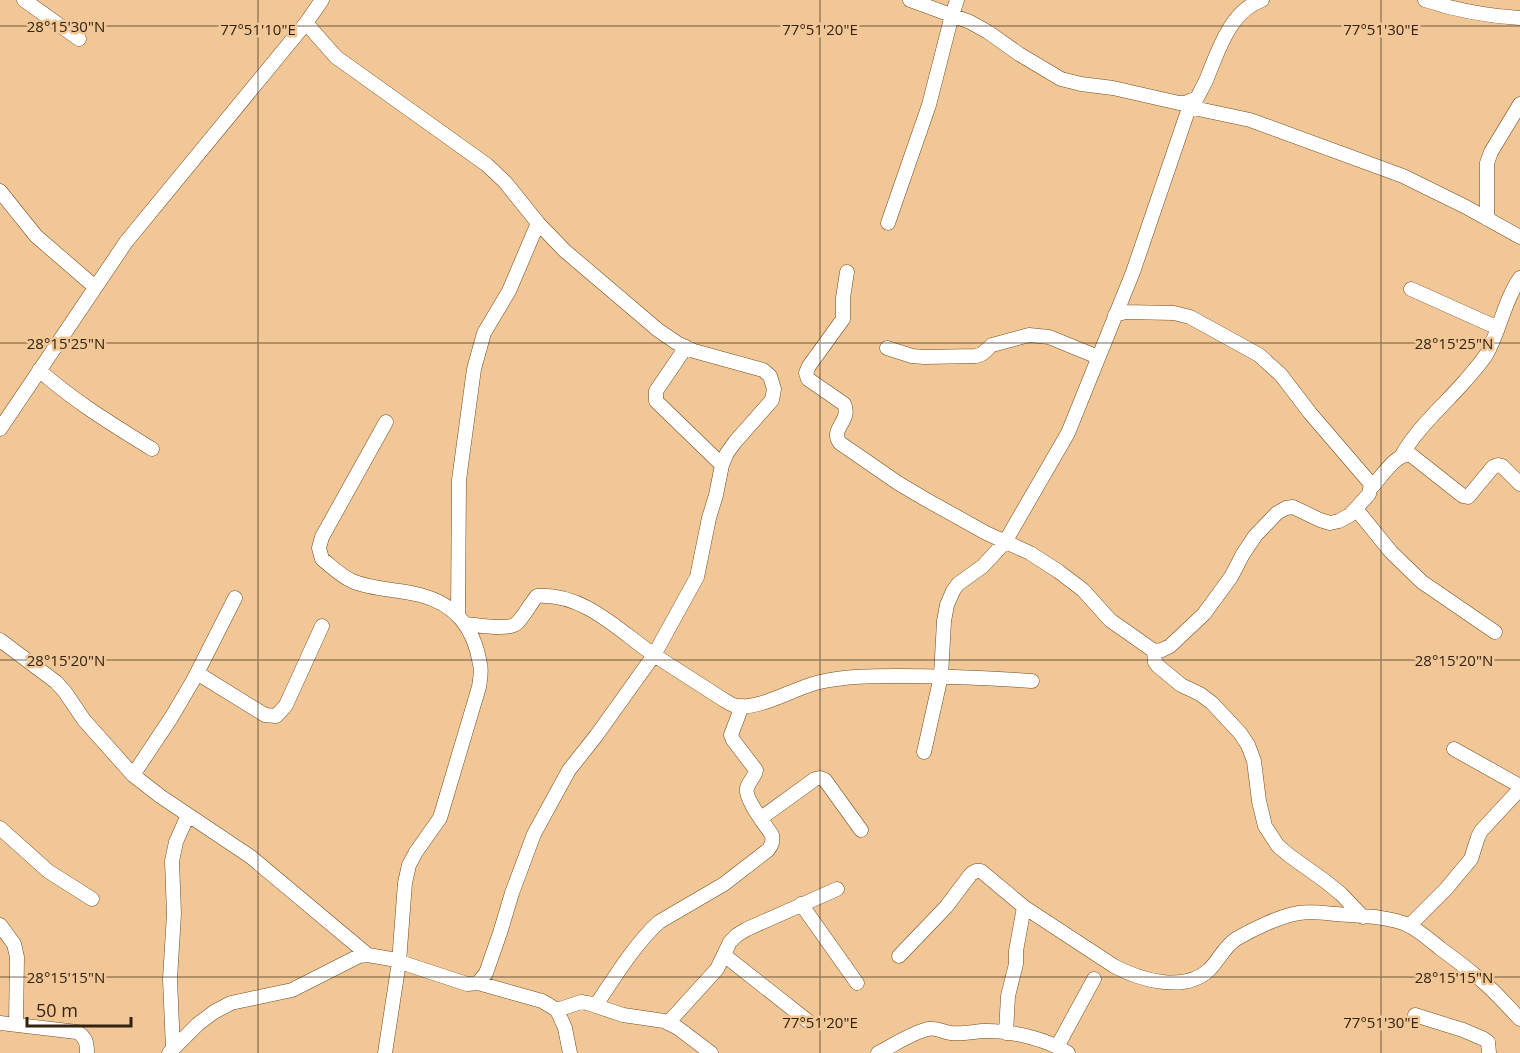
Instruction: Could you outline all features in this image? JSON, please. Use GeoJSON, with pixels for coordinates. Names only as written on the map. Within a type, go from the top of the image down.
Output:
{"type":"FeatureCollection","features":[{"type":"Feature","properties":{"kind":"street"},"geometry":{"type":"LineString","coordinates":[[24,0],[79,39]]}},
{"type":"Feature","properties":{"kind":"street"},"geometry":{"type":"LineString","coordinates":[[910,0],[970,22],[1061,79],[1190,104],[1250,120],[1403,176],[1520,237]]}},
{"type":"Feature","properties":{"kind":"street"},"geometry":{"type":"LineString","coordinates":[[888,223],[929,105],[957,0]]}},
{"type":"Feature","properties":{"kind":"street"},"geometry":{"type":"LineString","coordinates":[[1425,0],[1464,10],[1520,18]]}},
{"type":"Feature","properties":{"kind":"street"},"geometry":{"type":"LineString","coordinates":[[0,429],[126,242],[306,23],[320,1]]}},
{"type":"Feature","properties":{"kind":"street"},"geometry":{"type":"LineString","coordinates":[[924,752],[941,676],[944,621],[953,591],[958,584],[983,566],[1005,542],[1068,433],[1133,272],[1190,104],[1197,98],[1226,33],[1242,12],[1257,1]]}},
{"type":"Feature","properties":{"kind":"street"},"geometry":{"type":"LineString","coordinates":[[306,23],[336,57],[487,165],[505,182],[538,224],[581,266],[658,330],[694,351],[763,370],[770,376],[774,389],[772,400],[735,442],[722,465],[697,577],[654,655],[569,770],[534,834],[486,973],[478,983]]}},
{"type":"Feature","properties":{"kind":"street"},"geometry":{"type":"LineString","coordinates":[[1488,219],[1487,163],[1491,152],[1520,104]]}},
{"type":"Feature","properties":{"kind":"street"},"geometry":{"type":"LineString","coordinates":[[0,191],[36,236],[95,287]]}},
{"type":"Feature","properties":{"kind":"street"},"geometry":{"type":"LineString","coordinates":[[462,620],[459,480],[474,369],[483,333],[509,291],[538,224]]}},
{"type":"Feature","properties":{"kind":"street"},"geometry":{"type":"LineString","coordinates":[[847,272],[843,319],[806,373],[808,379],[844,404],[846,414],[837,434],[840,443],[898,483],[986,533],[1030,553],[1083,590],[1110,620],[1154,651],[1162,651],[1204,614],[1231,577],[1255,536],[1277,513],[1293,507],[1320,520],[1330,523],[1339,521],[1350,515],[1370,494],[1371,484],[1281,375],[1259,355],[1190,317],[1174,313],[1125,312],[1115,315]]}},
{"type":"Feature","properties":{"kind":"street"},"geometry":{"type":"LineString","coordinates":[[1402,455],[1409,442],[1485,357],[1520,279]]}},
{"type":"Feature","properties":{"kind":"street"},"geometry":{"type":"LineString","coordinates":[[1412,289],[1498,328]]}},
{"type":"Feature","properties":{"kind":"street"},"geometry":{"type":"LineString","coordinates":[[887,348],[912,356],[976,356],[992,345],[1029,335],[1048,337],[1098,357]]}},
{"type":"Feature","properties":{"kind":"street"},"geometry":{"type":"LineString","coordinates":[[686,347],[656,392],[657,401],[722,465]]}},
{"type":"Feature","properties":{"kind":"street"},"geometry":{"type":"LineString","coordinates":[[39,370],[82,405],[153,449]]}},
{"type":"Feature","properties":{"kind":"street"},"geometry":{"type":"LineString","coordinates":[[385,1053],[399,962],[405,883],[409,866],[440,818],[479,687],[481,666],[472,634],[462,620],[446,606],[423,596],[359,584],[349,580],[322,559],[319,548],[322,537],[386,422]]}},
{"type":"Feature","properties":{"kind":"street"},"geometry":{"type":"LineString","coordinates":[[1371,488],[1398,457],[1406,454],[1411,455],[1463,496],[1468,497],[1493,467],[1498,465],[1502,466],[1520,484]]}},
{"type":"Feature","properties":{"kind":"street"},"geometry":{"type":"LineString","coordinates":[[1356,509],[1391,552],[1422,582],[1495,632]]}},
{"type":"Feature","properties":{"kind":"street"},"geometry":{"type":"LineString","coordinates":[[462,620],[505,627],[519,621],[537,596],[570,599],[594,611],[654,655],[724,700],[742,706],[756,704],[817,682],[839,678],[941,676],[1032,681]]}},
{"type":"Feature","properties":{"kind":"street"},"geometry":{"type":"LineString","coordinates":[[133,775],[171,718],[197,673],[235,598]]}},
{"type":"Feature","properties":{"kind":"street"},"geometry":{"type":"LineString","coordinates":[[197,673],[265,715],[276,716],[286,705],[322,626]]}},
{"type":"Feature","properties":{"kind":"street"},"geometry":{"type":"LineString","coordinates":[[0,640],[56,682],[84,720],[133,775],[160,796],[251,857],[368,954],[467,984],[478,983],[542,1001],[557,1010],[565,1028],[570,1053]]}},
{"type":"Feature","properties":{"kind":"street"},"geometry":{"type":"LineString","coordinates":[[1154,651],[1155,662],[1158,666],[1181,685],[1212,703],[1248,745],[1254,761],[1265,826],[1278,846],[1341,894],[1363,917]]}},
{"type":"Feature","properties":{"kind":"street"},"geometry":{"type":"LineString","coordinates":[[596,1005],[652,928],[724,884],[768,850],[773,841],[772,835],[747,792],[756,770],[731,735],[742,706]]}},
{"type":"Feature","properties":{"kind":"street"},"geometry":{"type":"LineString","coordinates":[[1409,926],[1455,879],[1470,859],[1481,831],[1520,788],[1454,749]]}},
{"type":"Feature","properties":{"kind":"street"},"geometry":{"type":"LineString","coordinates":[[761,818],[815,779],[820,778],[825,780],[861,830]]}},
{"type":"Feature","properties":{"kind":"street"},"geometry":{"type":"LineString","coordinates":[[171,1051],[170,979],[174,914],[172,861],[176,842],[188,815]]}},
{"type":"Feature","properties":{"kind":"street"},"geometry":{"type":"LineString","coordinates":[[0,828],[48,870],[92,900]]}},
{"type":"Feature","properties":{"kind":"street"},"geometry":{"type":"LineString","coordinates":[[899,956],[946,907],[971,874],[981,871],[1024,907],[1114,966],[1126,973],[1164,982],[1184,982],[1207,972],[1236,939],[1292,914],[1310,912],[1397,921],[1430,940],[1483,981],[1520,1019]]}},
{"type":"Feature","properties":{"kind":"street"},"geometry":{"type":"LineString","coordinates":[[668,1023],[717,969],[730,942],[742,932],[837,889]]}},
{"type":"Feature","properties":{"kind":"street"},"geometry":{"type":"LineString","coordinates":[[801,904],[857,984]]}},
{"type":"Feature","properties":{"kind":"street"},"geometry":{"type":"LineString","coordinates":[[1006,1033],[1008,996],[1016,964],[1016,951],[1024,907]]}},
{"type":"Feature","properties":{"kind":"street"},"geometry":{"type":"LineString","coordinates":[[0,925],[14,944],[18,957],[16,1024]]}},
{"type":"Feature","properties":{"kind":"street"},"geometry":{"type":"LineString","coordinates":[[171,1051],[213,1012],[231,1003],[292,990],[359,956],[368,954]]}},
{"type":"Feature","properties":{"kind":"street"},"geometry":{"type":"LineString","coordinates":[[724,955],[809,1022]]}},
{"type":"Feature","properties":{"kind":"street"},"geometry":{"type":"LineString","coordinates":[[878,1053],[917,1033],[930,1029],[952,1033],[986,1031],[1006,1033],[1042,1040],[1063,1050],[1094,979]]}},
{"type":"Feature","properties":{"kind":"street"},"geometry":{"type":"LineString","coordinates":[[557,1010],[580,1002],[623,1015],[668,1023],[711,1053]]}},
{"type":"Feature","properties":{"kind":"street"},"geometry":{"type":"LineString","coordinates":[[1415,1015],[1484,1039],[1488,1042],[1490,1053]]}},
{"type":"Feature","properties":{"kind":"street"},"geometry":{"type":"LineString","coordinates":[[0,1023],[76,1032],[83,1035],[87,1041],[87,1053]]}}]}
